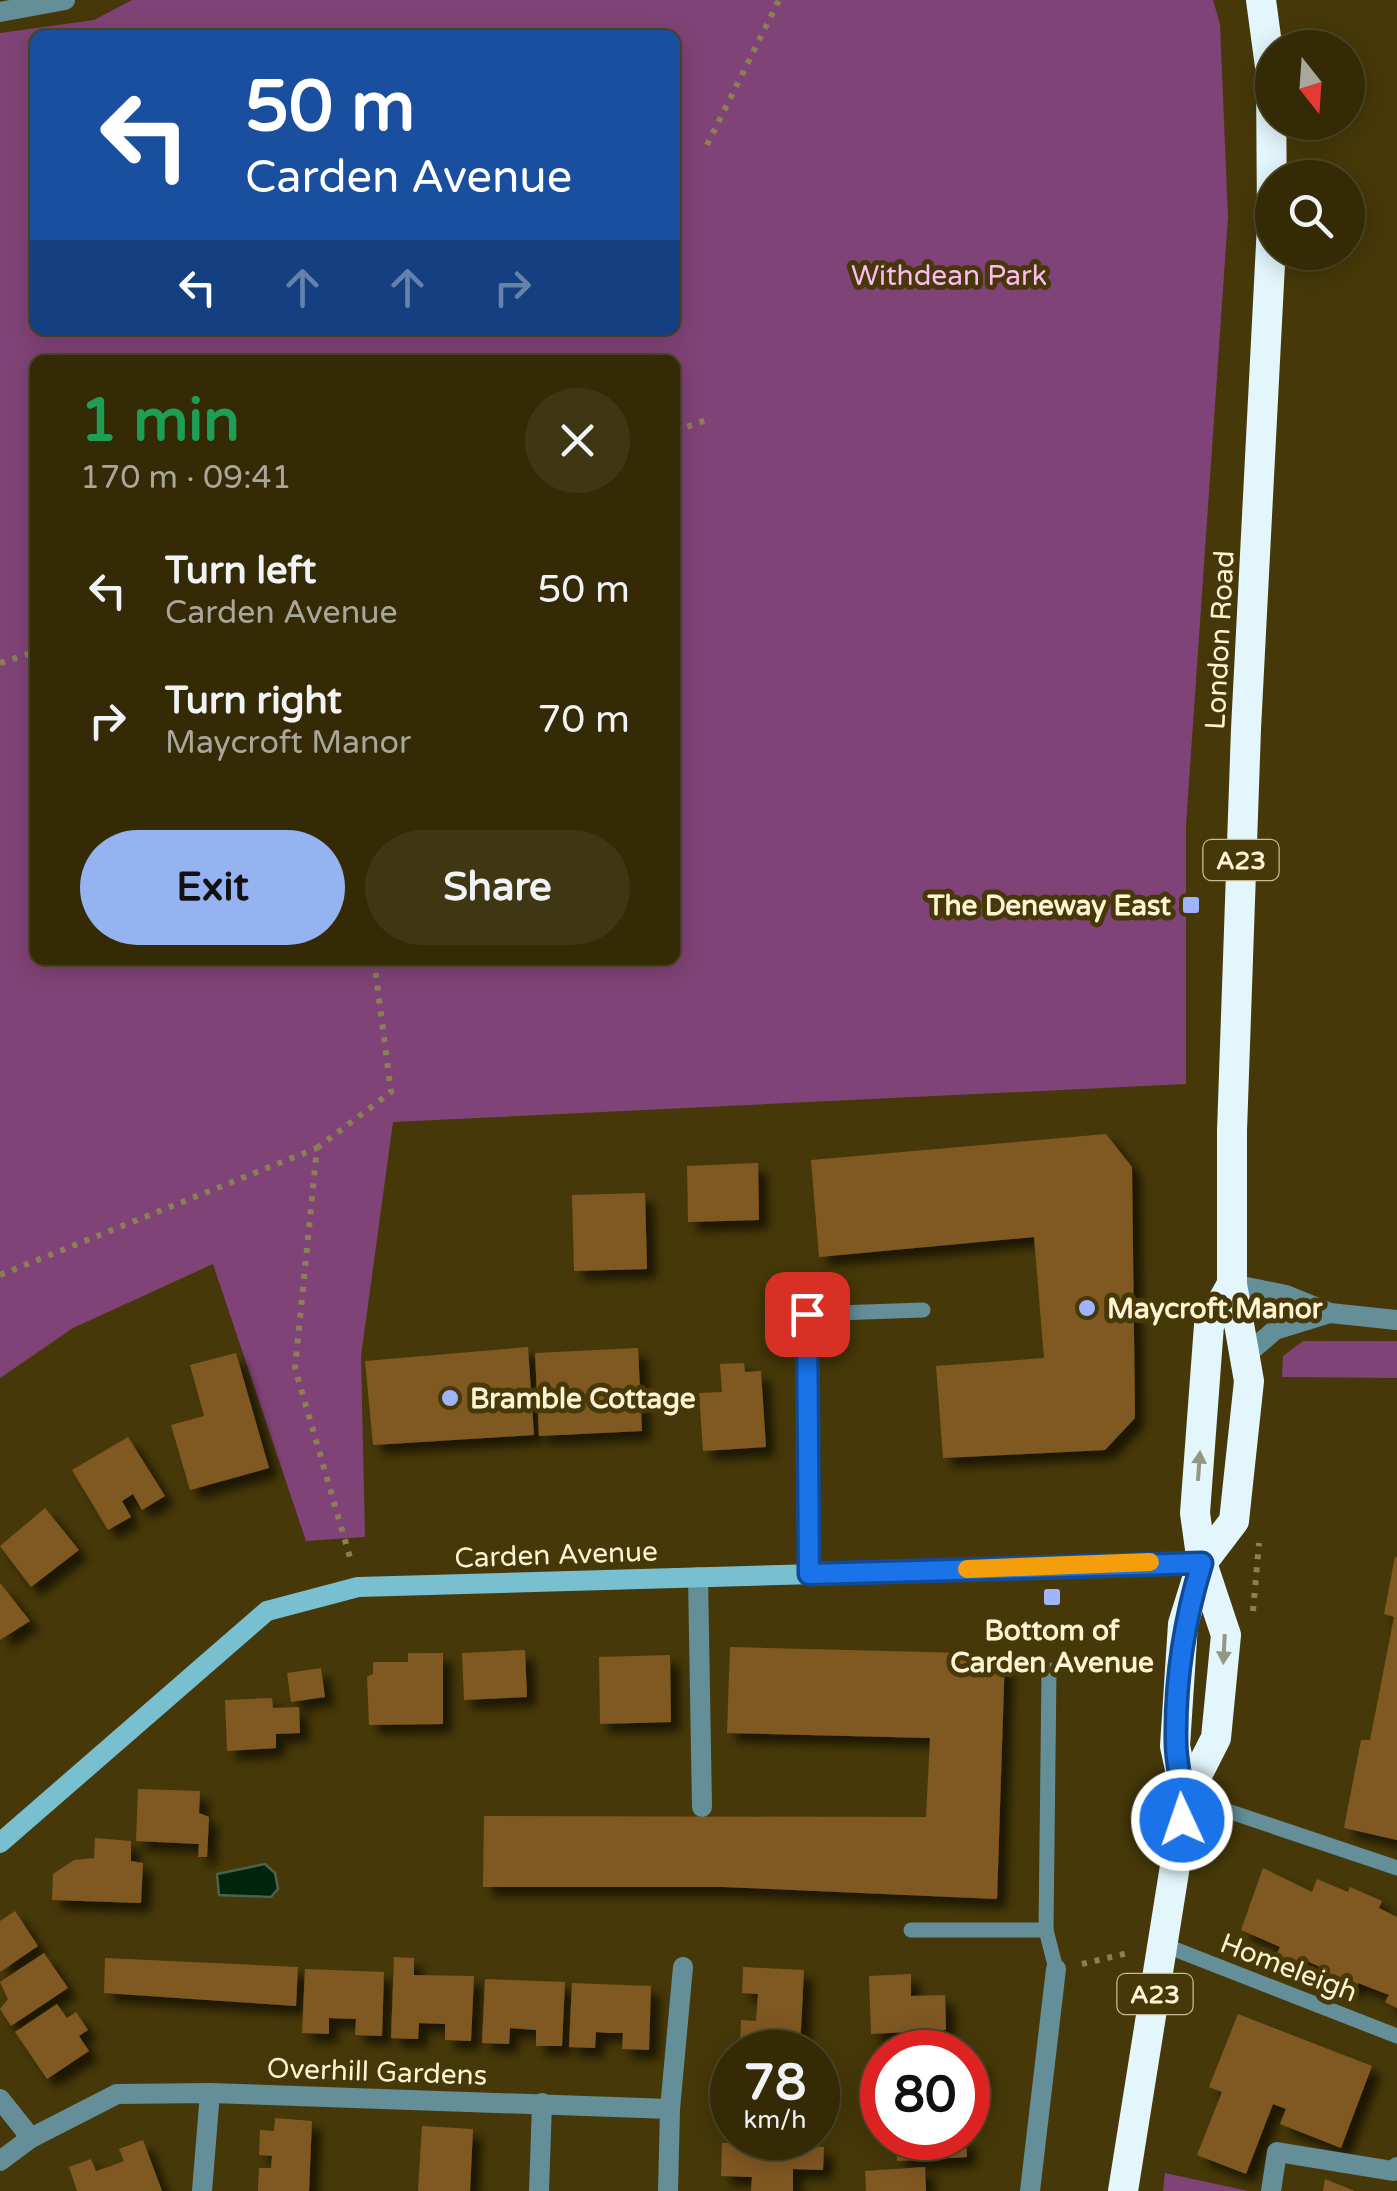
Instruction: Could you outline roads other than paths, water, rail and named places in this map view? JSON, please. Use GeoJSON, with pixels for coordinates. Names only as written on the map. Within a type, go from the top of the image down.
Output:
{"type":"FeatureCollection","features":[{"type":"Feature","properties":{"kind":"highway","name":"London Road"},"geometry":{"type":"LineString","coordinates":[[1186,1797],[1176,1746],[1183,1624],[1202,1563],[1234,1521],[1249,1381],[1232,1284],[1232,1131],[1242,824],[1272,225],[1271,74],[1261,0]]}},
{"type":"Feature","properties":{"kind":"highway","name":"London Road"},"geometry":{"type":"LineString","coordinates":[[1123,2191],[1186,1797],[1216,1738],[1226,1634],[1202,1563],[1195,1512],[1208,1326],[1232,1284]]}},
{"type":"Feature","properties":{"kind":"street"},"geometry":{"type":"LineString","coordinates":[[0,12],[64,0]]}},
{"type":"Feature","properties":{"kind":"street"},"geometry":{"type":"LineString","coordinates":[[1232,1284],[1286,1296],[1330,1314],[1397,1320]]}},
{"type":"Feature","properties":{"kind":"street"},"geometry":{"type":"LineString","coordinates":[[1247,1354],[1275,1330],[1330,1314]]}},
{"type":"Feature","properties":{"kind":"street","name":"Carden Avenue"},"geometry":{"type":"LineString","coordinates":[[0,1843],[267,1612],[358,1587],[1202,1563]]}},
{"type":"Feature","properties":{"kind":"street"},"geometry":{"type":"LineString","coordinates":[[698,1577],[702,1808]]}},
{"type":"Feature","properties":{"kind":"street"},"geometry":{"type":"LineString","coordinates":[[668,2191],[670,2110],[682,1967]]}},
{"type":"Feature","properties":{"kind":"street"},"geometry":{"type":"LineString","coordinates":[[1030,2191],[1056,1970]]}},
{"type":"Feature","properties":{"kind":"street"},"geometry":{"type":"LineString","coordinates":[[202,2191],[210,2093]]}},
{"type":"Feature","properties":{"kind":"street","name":"Overhill Gardens"},"geometry":{"type":"LineString","coordinates":[[0,2161],[31,2138],[117,2094],[210,2093],[670,2110]]}},
{"type":"Feature","properties":{"kind":"street"},"geometry":{"type":"LineString","coordinates":[[0,2098],[31,2138]]}},
{"type":"Feature","properties":{"kind":"street"},"geometry":{"type":"LineString","coordinates":[[539,2191],[542,2103]]}},
{"type":"Feature","properties":{"kind":"street"},"geometry":{"type":"LineString","coordinates":[[1270,2191],[1277,2152],[1393,2171],[1397,2167]]}},
{"type":"Feature","properties":{"kind":"lane"},"geometry":{"type":"LineString","coordinates":[[809,1574],[807,1314],[924,1310]]}},
{"type":"Feature","properties":{"kind":"lane"},"geometry":{"type":"LineString","coordinates":[[1049,1670],[1046,1930],[1056,1970]]}},
{"type":"Feature","properties":{"kind":"lane"},"geometry":{"type":"LineString","coordinates":[[1186,1797],[1397,1868]]}},
{"type":"Feature","properties":{"kind":"lane"},"geometry":{"type":"LineString","coordinates":[[912,1930],[1046,1930]]}},
{"type":"Feature","properties":{"kind":"lane","name":"Homeleigh"},"geometry":{"type":"LineString","coordinates":[[1164,1945],[1397,2036]]}},
{"type":"Feature","properties":{"kind":"place","name":"The Deneway East"},"geometry":{"type":"Point","coordinates":[1191,905]}},
{"type":"Feature","properties":{"kind":"place","name":"Maycroft Manor"},"geometry":{"type":"Point","coordinates":[1087,1308]}},
{"type":"Feature","properties":{"kind":"place","name":"Bramble Cottage"},"geometry":{"type":"Point","coordinates":[450,1398]}},
{"type":"Feature","properties":{"kind":"place","name":"Bottom of Carden Avenue"},"geometry":{"type":"Point","coordinates":[1052,1597]}},
{"type":"Feature","properties":{"kind":"park label","name":"Withdean Park"},"geometry":{"type":"Point","coordinates":[949,275]}}]}
